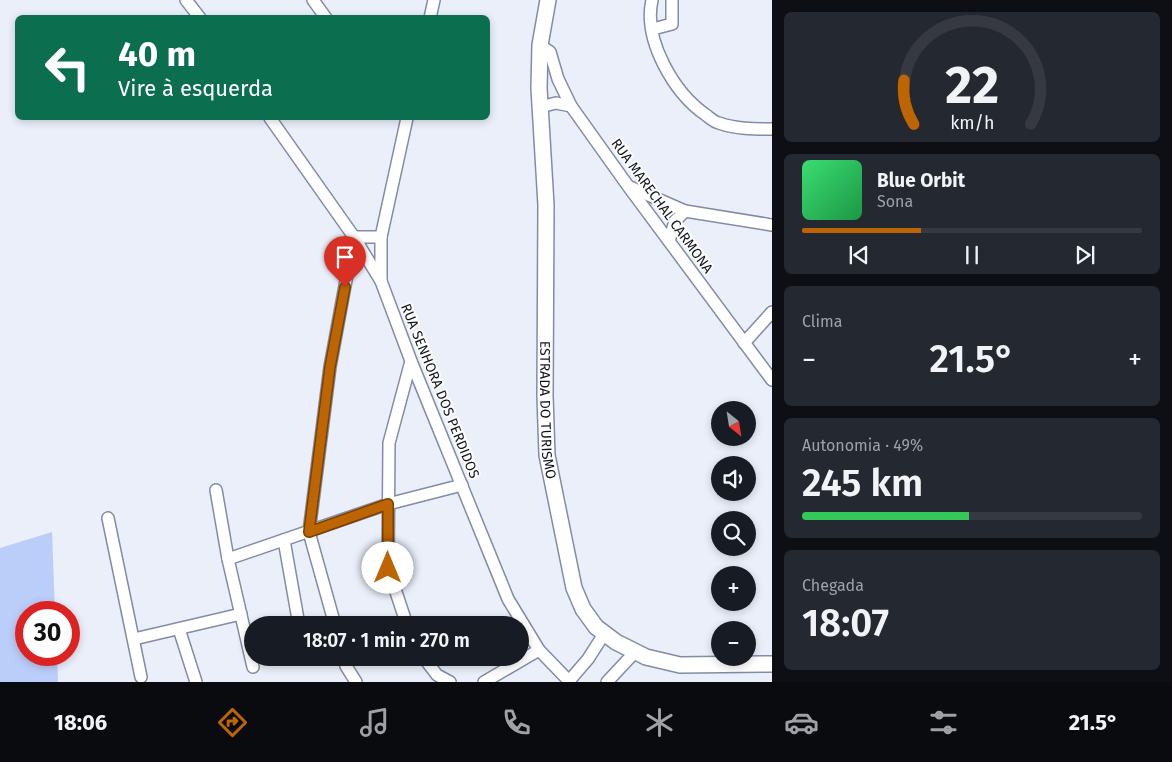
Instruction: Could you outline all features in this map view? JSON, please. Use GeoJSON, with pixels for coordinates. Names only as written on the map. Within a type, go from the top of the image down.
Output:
{"type":"FeatureCollection","features":[{"type":"Feature","properties":{"kind":"main road","name":"ESTRADA DO TURISMO"},"geometry":{"type":"LineString","coordinates":[[548,0],[540,44],[540,107],[546,205],[545,396],[547,455],[574,588],[583,610],[604,634],[646,657],[680,665],[772,664]]}},
{"type":"Feature","properties":{"kind":"street"},"geometry":{"type":"LineString","coordinates":[[186,0],[198,15]]}},
{"type":"Feature","properties":{"kind":"street"},"geometry":{"type":"LineString","coordinates":[[313,0],[324,15]]}},
{"type":"Feature","properties":{"kind":"street"},"geometry":{"type":"LineString","coordinates":[[652,0],[649,12],[656,49],[672,80],[696,108],[718,123],[752,129],[772,129]]}},
{"type":"Feature","properties":{"kind":"street"},"geometry":{"type":"LineString","coordinates":[[653,29],[672,24],[672,0]]}},
{"type":"Feature","properties":{"kind":"street","name":"RUA MARECHAL CARMONA"},"geometry":{"type":"LineString","coordinates":[[540,44],[550,52],[558,79],[571,106],[772,380]]}},
{"type":"Feature","properties":{"kind":"street"},"geometry":{"type":"LineString","coordinates":[[540,107],[556,103],[571,106]]}},
{"type":"Feature","properties":{"kind":"street","name":"RUA SENHORA DOS PERDIDOS"},"geometry":{"type":"LineString","coordinates":[[271,120],[354,237],[381,281],[411,361],[508,599],[539,650],[570,681]]}},
{"type":"Feature","properties":{"kind":"street"},"geometry":{"type":"LineString","coordinates":[[381,281],[381,237],[406,120]]}},
{"type":"Feature","properties":{"kind":"street"},"geometry":{"type":"LineString","coordinates":[[628,186],[686,211],[772,225]]}},
{"type":"Feature","properties":{"kind":"street"},"geometry":{"type":"LineString","coordinates":[[669,241],[675,222],[686,211]]}},
{"type":"Feature","properties":{"kind":"street"},"geometry":{"type":"LineString","coordinates":[[332,616],[309,532],[330,367],[354,237],[381,237]]}},
{"type":"Feature","properties":{"kind":"street"},"geometry":{"type":"LineString","coordinates":[[744,343],[772,312]]}},
{"type":"Feature","properties":{"kind":"street"},"geometry":{"type":"LineString","coordinates":[[404,616],[388,568],[389,443],[411,361]]}},
{"type":"Feature","properties":{"kind":"street"},"geometry":{"type":"LineString","coordinates":[[228,559],[388,504],[462,485]]}},
{"type":"Feature","properties":{"kind":"street"},"geometry":{"type":"LineString","coordinates":[[216,490],[228,559],[253,667]]}},
{"type":"Feature","properties":{"kind":"street"},"geometry":{"type":"LineString","coordinates":[[108,518],[141,677]]}},
{"type":"Feature","properties":{"kind":"street"},"geometry":{"type":"LineString","coordinates":[[284,540],[297,616]]}},
{"type":"Feature","properties":{"kind":"street"},"geometry":{"type":"LineString","coordinates":[[134,639],[240,614]]}},
{"type":"Feature","properties":{"kind":"street"},"geometry":{"type":"LineString","coordinates":[[179,629],[196,682]]}},
{"type":"Feature","properties":{"kind":"street"},"geometry":{"type":"LineString","coordinates":[[570,681],[588,659],[604,634]]}},
{"type":"Feature","properties":{"kind":"street"},"geometry":{"type":"LineString","coordinates":[[484,682],[539,650]]}},
{"type":"Feature","properties":{"kind":"street"},"geometry":{"type":"LineString","coordinates":[[607,682],[635,652]]}},
{"type":"Feature","properties":{"kind":"street"},"geometry":{"type":"LineString","coordinates":[[346,666],[356,682]]}},
{"type":"Feature","properties":{"kind":"street"},"geometry":{"type":"LineString","coordinates":[[430,666],[437,675],[450,682]]}},
{"type":"Feature","properties":{"kind":"shaded area"},"geometry":{"type":"Polygon","coordinates":[[[52,532],[55,601],[15,601],[15,666],[57,666],[58,682],[0,682],[0,548],[52,532]]]}},
{"type":"Feature","properties":{"kind":"route"},"geometry":{"type":"LineString","coordinates":[[345,287],[330,367],[309,532],[388,504],[388,568]]}}]}
